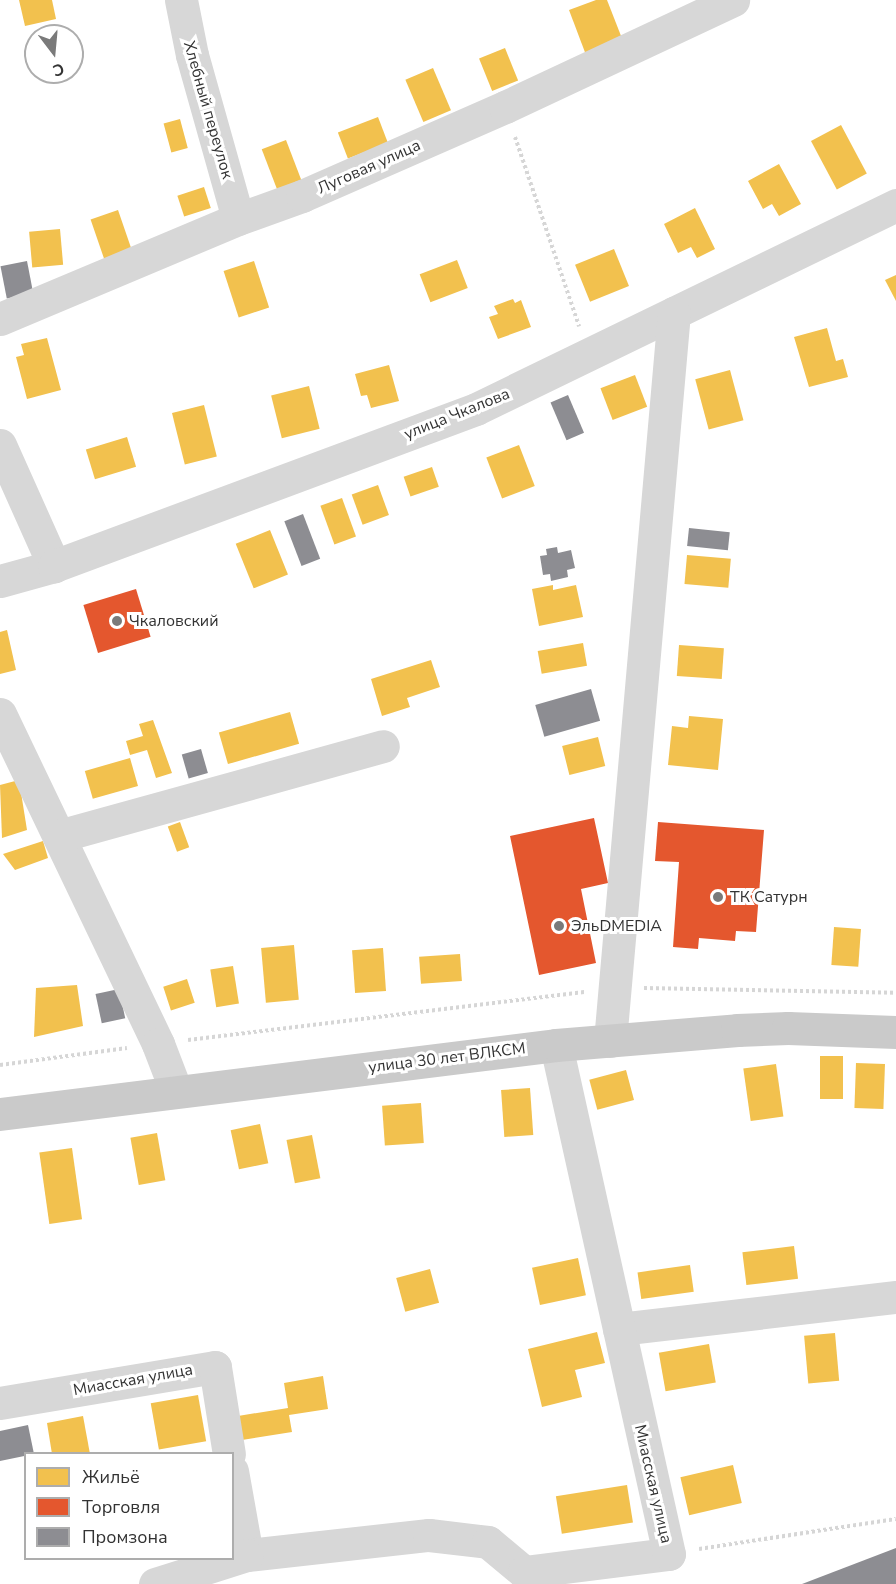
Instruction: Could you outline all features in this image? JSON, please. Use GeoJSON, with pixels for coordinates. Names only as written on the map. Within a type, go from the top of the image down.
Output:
{"type":"FeatureCollection","features":[{"type":"Feature","properties":{"kind":"main road","name":"улица 30 лет ВЛКСМ"},"geometry":{"type":"LineString","coordinates":[[0,1113],[556,1045],[788,1028],[896,1032]]}},
{"type":"Feature","properties":{"kind":"street","name":"Хлебный переулок"},"geometry":{"type":"LineString","coordinates":[[181,0],[192,55],[238,219]]}},
{"type":"Feature","properties":{"kind":"street","name":"Луговая улица"},"geometry":{"type":"LineString","coordinates":[[0,319],[238,219],[302,196],[505,107],[733,0]]}},
{"type":"Feature","properties":{"kind":"street","name":"улица Чкалова"},"geometry":{"type":"LineString","coordinates":[[0,581],[54,566],[476,409],[896,205]]}},
{"type":"Feature","properties":{"kind":"street"},"geometry":{"type":"LineString","coordinates":[[610,1041],[674,314]]}},
{"type":"Feature","properties":{"kind":"street"},"geometry":{"type":"LineString","coordinates":[[0,445],[54,566]]}},
{"type":"Feature","properties":{"kind":"street"},"geometry":{"type":"LineString","coordinates":[[0,714],[158,1044],[176,1091]]}},
{"type":"Feature","properties":{"kind":"street"},"geometry":{"type":"LineString","coordinates":[[59,836],[383,746]]}},
{"type":"Feature","properties":{"kind":"street","name":"Миасская улица"},"geometry":{"type":"LineString","coordinates":[[234,1560],[247,1556],[429,1535],[488,1542],[526,1578],[669,1554],[556,1045]]}},
{"type":"Feature","properties":{"kind":"street"},"geometry":{"type":"LineString","coordinates":[[619,1329],[896,1297]]}},
{"type":"Feature","properties":{"kind":"street","name":"Миасская улица"},"geometry":{"type":"LineString","coordinates":[[0,1403],[215,1367],[230,1452]]}},
{"type":"Feature","properties":{"kind":"street"},"geometry":{"type":"LineString","coordinates":[[234,1482],[247,1556]]}},
{"type":"Feature","properties":{"kind":"street","name":"Миасская улица"},"geometry":{"type":"LineString","coordinates":[[155,1584],[234,1560]]}},
{"type":"Feature","properties":{"kind":"path"},"geometry":{"type":"LineString","coordinates":[[505,107],[588,355]]}},
{"type":"Feature","properties":{"kind":"path"},"geometry":{"type":"LineString","coordinates":[[0,1065],[614,988],[896,993]]}},
{"type":"Feature","properties":{"kind":"path"},"geometry":{"type":"LineString","coordinates":[[669,1554],[896,1520]]}},
{"type":"Feature","properties":{"kind":"building: Жильё"},"geometry":{"type":"Polygon","coordinates":[[[19,0],[52,0],[56,19],[25,24],[19,0]]]}},
{"type":"Feature","properties":{"kind":"building: Жильё"},"geometry":{"type":"Polygon","coordinates":[[[596,0],[607,0],[623,41],[586,55],[569,10],[596,0]]]}},
{"type":"Feature","properties":{"kind":"building: Жильё"},"geometry":{"type":"Polygon","coordinates":[[[505,48],[518,80],[492,91],[479,58],[505,48]]]}},
{"type":"Feature","properties":{"kind":"building: Жильё"},"geometry":{"type":"Polygon","coordinates":[[[433,68],[451,110],[423,122],[405,80],[433,68]]]}},
{"type":"Feature","properties":{"kind":"building: Жильё"},"geometry":{"type":"Polygon","coordinates":[[[378,117],[388,143],[348,159],[338,132],[378,117]]]}},
{"type":"Feature","properties":{"kind":"building: Жильё"},"geometry":{"type":"Polygon","coordinates":[[[180,119],[188,148],[171,152],[164,123],[180,119]]]}},
{"type":"Feature","properties":{"kind":"building: Жильё"},"geometry":{"type":"Polygon","coordinates":[[[841,125],[867,174],[837,190],[811,141],[841,125]]]}},
{"type":"Feature","properties":{"kind":"building: Жильё"},"geometry":{"type":"Polygon","coordinates":[[[286,140],[303,184],[279,193],[262,149],[286,140]]]}},
{"type":"Feature","properties":{"kind":"building: Жильё"},"geometry":{"type":"Polygon","coordinates":[[[779,164],[801,204],[779,216],[772,204],[763,209],[748,181],[779,164]]]}},
{"type":"Feature","properties":{"kind":"building: Жильё"},"geometry":{"type":"Polygon","coordinates":[[[204,187],[211,208],[184,217],[177,196],[204,187]]]}},
{"type":"Feature","properties":{"kind":"building: Жильё"},"geometry":{"type":"Polygon","coordinates":[[[695,208],[715,249],[697,258],[691,247],[678,253],[664,224],[695,208]]]}},
{"type":"Feature","properties":{"kind":"building: Жильё"},"geometry":{"type":"Polygon","coordinates":[[[118,210],[132,250],[104,259],[91,219],[118,210]]]}},
{"type":"Feature","properties":{"kind":"building: Жильё"},"geometry":{"type":"Polygon","coordinates":[[[60,229],[63,265],[32,268],[29,232],[60,229]]]}},
{"type":"Feature","properties":{"kind":"building: Жильё"},"geometry":{"type":"Polygon","coordinates":[[[614,249],[629,286],[590,302],[575,265],[614,249]]]}},
{"type":"Feature","properties":{"kind":"building: Жильё"},"geometry":{"type":"Polygon","coordinates":[[[457,260],[468,288],[430,302],[420,274],[457,260]]]}},
{"type":"Feature","properties":{"kind":"building: Жильё"},"geometry":{"type":"Polygon","coordinates":[[[254,261],[269,308],[239,317],[224,271],[254,261]]]}},
{"type":"Feature","properties":{"kind":"building: Жильё"},"geometry":{"type":"Polygon","coordinates":[[[896,275],[896,301],[885,280],[896,275]]]}},
{"type":"Feature","properties":{"kind":"building: Жильё"},"geometry":{"type":"Polygon","coordinates":[[[513,299],[515,303],[521,300],[531,327],[498,339],[489,317],[498,314],[494,306],[513,299]]]}},
{"type":"Feature","properties":{"kind":"building: Жильё"},"geometry":{"type":"Polygon","coordinates":[[[827,328],[836,361],[843,359],[848,377],[809,387],[794,337],[827,328]]]}},
{"type":"Feature","properties":{"kind":"building: Жильё"},"geometry":{"type":"Polygon","coordinates":[[[47,338],[61,390],[27,399],[16,357],[24,355],[21,344],[47,338]]]}},
{"type":"Feature","properties":{"kind":"building: Жильё"},"geometry":{"type":"Polygon","coordinates":[[[389,365],[399,401],[371,408],[367,395],[361,396],[355,374],[389,365]]]}},
{"type":"Feature","properties":{"kind":"building: Жильё"},"geometry":{"type":"Polygon","coordinates":[[[730,370],[743,420],[709,430],[695,379],[730,370]]]}},
{"type":"Feature","properties":{"kind":"building: Жильё"},"geometry":{"type":"Polygon","coordinates":[[[635,375],[647,407],[613,420],[600,388],[635,375]]]}},
{"type":"Feature","properties":{"kind":"building: Жильё"},"geometry":{"type":"Polygon","coordinates":[[[309,386],[320,429],[282,438],[271,395],[309,386]]]}},
{"type":"Feature","properties":{"kind":"building: Жильё"},"geometry":{"type":"Polygon","coordinates":[[[204,405],[217,456],[185,464],[172,413],[204,405]]]}},
{"type":"Feature","properties":{"kind":"building: Жильё"},"geometry":{"type":"Polygon","coordinates":[[[127,437],[136,467],[95,479],[86,450],[127,437]]]}},
{"type":"Feature","properties":{"kind":"building: Жильё"},"geometry":{"type":"Polygon","coordinates":[[[519,445],[535,486],[502,499],[486,458],[519,445]]]}},
{"type":"Feature","properties":{"kind":"building: Жильё"},"geometry":{"type":"Polygon","coordinates":[[[432,467],[439,487],[410,497],[404,477],[432,467]]]}},
{"type":"Feature","properties":{"kind":"building: Жильё"},"geometry":{"type":"Polygon","coordinates":[[[378,485],[389,515],[363,525],[352,495],[378,485]]]}},
{"type":"Feature","properties":{"kind":"building: Жильё"},"geometry":{"type":"Polygon","coordinates":[[[342,498],[356,537],[334,544],[320,506],[342,498]]]}},
{"type":"Feature","properties":{"kind":"building: Жильё"},"geometry":{"type":"Polygon","coordinates":[[[270,530],[288,575],[254,588],[236,544],[270,530]]]}},
{"type":"Feature","properties":{"kind":"building: Жильё"},"geometry":{"type":"Polygon","coordinates":[[[687,555],[731,559],[728,588],[684,584],[687,555]]]}},
{"type":"Feature","properties":{"kind":"building: Жильё"},"geometry":{"type":"Polygon","coordinates":[[[553,585],[553,590],[576,585],[583,617],[539,626],[532,589],[553,585]]]}},
{"type":"Feature","properties":{"kind":"building: Жильё"},"geometry":{"type":"Polygon","coordinates":[[[7,630],[16,670],[0,674],[0,632],[7,630]]]}},
{"type":"Feature","properties":{"kind":"building: Жильё"},"geometry":{"type":"Polygon","coordinates":[[[583,643],[587,666],[542,674],[538,651],[583,643]]]}},
{"type":"Feature","properties":{"kind":"building: Жильё"},"geometry":{"type":"Polygon","coordinates":[[[679,645],[724,648],[722,679],[677,676],[679,645]]]}},
{"type":"Feature","properties":{"kind":"building: Жильё"},"geometry":{"type":"Polygon","coordinates":[[[431,660],[440,687],[407,698],[410,707],[382,716],[371,679],[431,660]]]}},
{"type":"Feature","properties":{"kind":"building: Жильё"},"geometry":{"type":"Polygon","coordinates":[[[290,712],[299,744],[228,764],[219,732],[290,712]]]}},
{"type":"Feature","properties":{"kind":"building: Жильё"},"geometry":{"type":"Polygon","coordinates":[[[689,716],[723,719],[718,770],[668,765],[672,726],[688,728],[689,716]]]}},
{"type":"Feature","properties":{"kind":"building: Жильё"},"geometry":{"type":"Polygon","coordinates":[[[153,720],[172,773],[156,778],[147,750],[130,755],[126,741],[143,736],[139,724],[153,720]]]}},
{"type":"Feature","properties":{"kind":"building: Жильё"},"geometry":{"type":"Polygon","coordinates":[[[598,737],[605,766],[569,775],[562,746],[598,737]]]}},
{"type":"Feature","properties":{"kind":"building: Жильё"},"geometry":{"type":"Polygon","coordinates":[[[130,758],[138,786],[93,799],[85,771],[130,758]]]}},
{"type":"Feature","properties":{"kind":"building: Жильё"},"geometry":{"type":"Polygon","coordinates":[[[19,780],[27,830],[2,838],[0,785],[19,780]]]}},
{"type":"Feature","properties":{"kind":"building: Жильё"},"geometry":{"type":"Polygon","coordinates":[[[180,822],[189,847],[177,852],[168,826],[180,822]]]}},
{"type":"Feature","properties":{"kind":"building: Жильё"},"geometry":{"type":"Polygon","coordinates":[[[43,841],[48,858],[15,870],[3,854],[43,841]]]}},
{"type":"Feature","properties":{"kind":"building: Жильё"},"geometry":{"type":"Polygon","coordinates":[[[834,927],[861,929],[858,967],[831,965],[834,927]]]}},
{"type":"Feature","properties":{"kind":"building: Жильё"},"geometry":{"type":"Polygon","coordinates":[[[294,945],[299,1000],[266,1003],[261,948],[294,945]]]}},
{"type":"Feature","properties":{"kind":"building: Жильё"},"geometry":{"type":"Polygon","coordinates":[[[383,948],[386,991],[355,993],[352,950],[383,948]]]}},
{"type":"Feature","properties":{"kind":"building: Жильё"},"geometry":{"type":"Polygon","coordinates":[[[460,954],[462,981],[421,984],[419,957],[460,954]]]}},
{"type":"Feature","properties":{"kind":"building: Жильё"},"geometry":{"type":"Polygon","coordinates":[[[233,966],[239,1004],[216,1007],[210,970],[233,966]]]}},
{"type":"Feature","properties":{"kind":"building: Жильё"},"geometry":{"type":"Polygon","coordinates":[[[187,979],[195,1003],[171,1011],[163,987],[187,979]]]}},
{"type":"Feature","properties":{"kind":"building: Жильё"},"geometry":{"type":"Polygon","coordinates":[[[77,985],[83,1026],[34,1037],[36,988],[77,985]]]}},
{"type":"Feature","properties":{"kind":"building: Жильё"},"geometry":{"type":"Polygon","coordinates":[[[820,1056],[843,1056],[843,1099],[820,1099],[820,1056]]]}},
{"type":"Feature","properties":{"kind":"building: Жильё"},"geometry":{"type":"Polygon","coordinates":[[[856,1063],[885,1064],[883,1109],[854,1108],[856,1063]]]}},
{"type":"Feature","properties":{"kind":"building: Жильё"},"geometry":{"type":"Polygon","coordinates":[[[776,1064],[783,1116],[751,1121],[743,1069],[776,1064]]]}},
{"type":"Feature","properties":{"kind":"building: Жильё"},"geometry":{"type":"Polygon","coordinates":[[[626,1070],[634,1100],[597,1110],[589,1080],[626,1070]]]}},
{"type":"Feature","properties":{"kind":"building: Жильё"},"geometry":{"type":"Polygon","coordinates":[[[530,1088],[533,1135],[504,1137],[501,1090],[530,1088]]]}},
{"type":"Feature","properties":{"kind":"building: Жильё"},"geometry":{"type":"Polygon","coordinates":[[[421,1103],[424,1143],[385,1146],[382,1106],[421,1103]]]}},
{"type":"Feature","properties":{"kind":"building: Жильё"},"geometry":{"type":"Polygon","coordinates":[[[260,1124],[268,1163],[239,1169],[231,1130],[260,1124]]]}},
{"type":"Feature","properties":{"kind":"building: Жильё"},"geometry":{"type":"Polygon","coordinates":[[[157,1133],[165,1180],[139,1185],[130,1138],[157,1133]]]}},
{"type":"Feature","properties":{"kind":"building: Жильё"},"geometry":{"type":"Polygon","coordinates":[[[312,1135],[320,1178],[295,1183],[286,1140],[312,1135]]]}},
{"type":"Feature","properties":{"kind":"building: Жильё"},"geometry":{"type":"Polygon","coordinates":[[[72,1148],[82,1219],[49,1224],[39,1153],[72,1148]]]}},
{"type":"Feature","properties":{"kind":"building: Жильё"},"geometry":{"type":"Polygon","coordinates":[[[794,1246],[798,1279],[746,1285],[742,1252],[794,1246]]]}},
{"type":"Feature","properties":{"kind":"building: Жильё"},"geometry":{"type":"Polygon","coordinates":[[[578,1258],[586,1295],[540,1305],[532,1268],[578,1258]]]}},
{"type":"Feature","properties":{"kind":"building: Жильё"},"geometry":{"type":"Polygon","coordinates":[[[690,1265],[694,1292],[641,1299],[638,1272],[690,1265]]]}},
{"type":"Feature","properties":{"kind":"building: Жильё"},"geometry":{"type":"Polygon","coordinates":[[[430,1269],[439,1303],[405,1312],[396,1278],[430,1269]]]}},
{"type":"Feature","properties":{"kind":"building: Жильё"},"geometry":{"type":"Polygon","coordinates":[[[597,1332],[605,1363],[575,1370],[582,1397],[542,1407],[528,1349],[597,1332]]]}},
{"type":"Feature","properties":{"kind":"building: Жильё"},"geometry":{"type":"Polygon","coordinates":[[[835,1333],[839,1381],[808,1384],[804,1336],[835,1333]]]}},
{"type":"Feature","properties":{"kind":"building: Жильё"},"geometry":{"type":"Polygon","coordinates":[[[709,1344],[716,1382],[666,1391],[659,1353],[709,1344]]]}},
{"type":"Feature","properties":{"kind":"building: Жильё"},"geometry":{"type":"Polygon","coordinates":[[[323,1376],[328,1409],[289,1415],[292,1432],[242,1440],[238,1416],[288,1408],[284,1383],[323,1376]]]}},
{"type":"Feature","properties":{"kind":"building: Жильё"},"geometry":{"type":"Polygon","coordinates":[[[198,1395],[206,1441],[159,1450],[151,1403],[198,1395]]]}},
{"type":"Feature","properties":{"kind":"building: Жильё"},"geometry":{"type":"Polygon","coordinates":[[[83,1416],[90,1452],[52,1452],[47,1423],[83,1416]]]}},
{"type":"Feature","properties":{"kind":"building: Жильё"},"geometry":{"type":"Polygon","coordinates":[[[733,1465],[742,1503],[689,1515],[680,1477],[733,1465]]]}},
{"type":"Feature","properties":{"kind":"building: Жильё"},"geometry":{"type":"Polygon","coordinates":[[[627,1485],[633,1523],[562,1534],[556,1496],[627,1485]]]}},
{"type":"Feature","properties":{"kind":"building: Торговля","name":"Чкаловский"},"geometry":{"type":"Polygon","coordinates":[[[136,589],[151,637],[98,653],[83,605],[136,589]]]}},
{"type":"Feature","properties":{"kind":"building: Торговля","name":"ЭльDMEDIA"},"geometry":{"type":"Polygon","coordinates":[[[594,818],[608,883],[581,889],[596,963],[539,975],[510,836],[594,818]]]}},
{"type":"Feature","properties":{"kind":"building: Торговля","name":"ТК Сатурн"},"geometry":{"type":"Polygon","coordinates":[[[658,822],[764,830],[756,932],[736,931],[735,941],[699,938],[698,949],[673,947],[679,862],[655,861],[658,822]]]}},
{"type":"Feature","properties":{"kind":"building: Промзона"},"geometry":{"type":"Polygon","coordinates":[[[27,261],[33,293],[7,299],[0,266],[27,261]]]}},
{"type":"Feature","properties":{"kind":"building: Промзона"},"geometry":{"type":"Polygon","coordinates":[[[568,395],[584,433],[567,440],[551,402],[568,395]]]}},
{"type":"Feature","properties":{"kind":"building: Промзона"},"geometry":{"type":"Polygon","coordinates":[[[303,514],[320,559],[302,566],[284,521],[303,514]]]}},
{"type":"Feature","properties":{"kind":"building: Промзона"},"geometry":{"type":"Polygon","coordinates":[[[689,528],[730,532],[728,550],[687,546],[689,528]]]}},
{"type":"Feature","properties":{"kind":"building: Промзона"},"geometry":{"type":"Polygon","coordinates":[[[557,547],[558,553],[571,550],[575,568],[567,570],[568,577],[551,581],[550,574],[543,575],[540,556],[547,555],[546,549],[557,547]]]}},
{"type":"Feature","properties":{"kind":"building: Промзона"},"geometry":{"type":"Polygon","coordinates":[[[591,689],[600,721],[544,737],[535,705],[591,689]]]}},
{"type":"Feature","properties":{"kind":"building: Промзона"},"geometry":{"type":"Polygon","coordinates":[[[201,749],[208,773],[189,779],[182,755],[201,749]]]}},
{"type":"Feature","properties":{"kind":"building: Промзона"},"geometry":{"type":"Polygon","coordinates":[[[119,989],[125,1018],[102,1023],[96,994],[119,989]]]}},
{"type":"Feature","properties":{"kind":"building: Промзона"},"geometry":{"type":"Polygon","coordinates":[[[28,1425],[34,1452],[24,1452],[24,1456],[0,1461],[0,1431],[28,1425]]]}},
{"type":"Feature","properties":{"kind":"building: Промзона"},"geometry":{"type":"Polygon","coordinates":[[[896,1548],[896,1584],[802,1584],[896,1548]]]}},
{"type":"Feature","properties":{"kind":"place","name":"Чкаловский"},"geometry":{"type":"Point","coordinates":[117,621]}},
{"type":"Feature","properties":{"kind":"place","name":"ТК Сатурн"},"geometry":{"type":"Point","coordinates":[718,897]}},
{"type":"Feature","properties":{"kind":"place","name":"ЭльDMEDIA"},"geometry":{"type":"Point","coordinates":[559,926]}}]}
